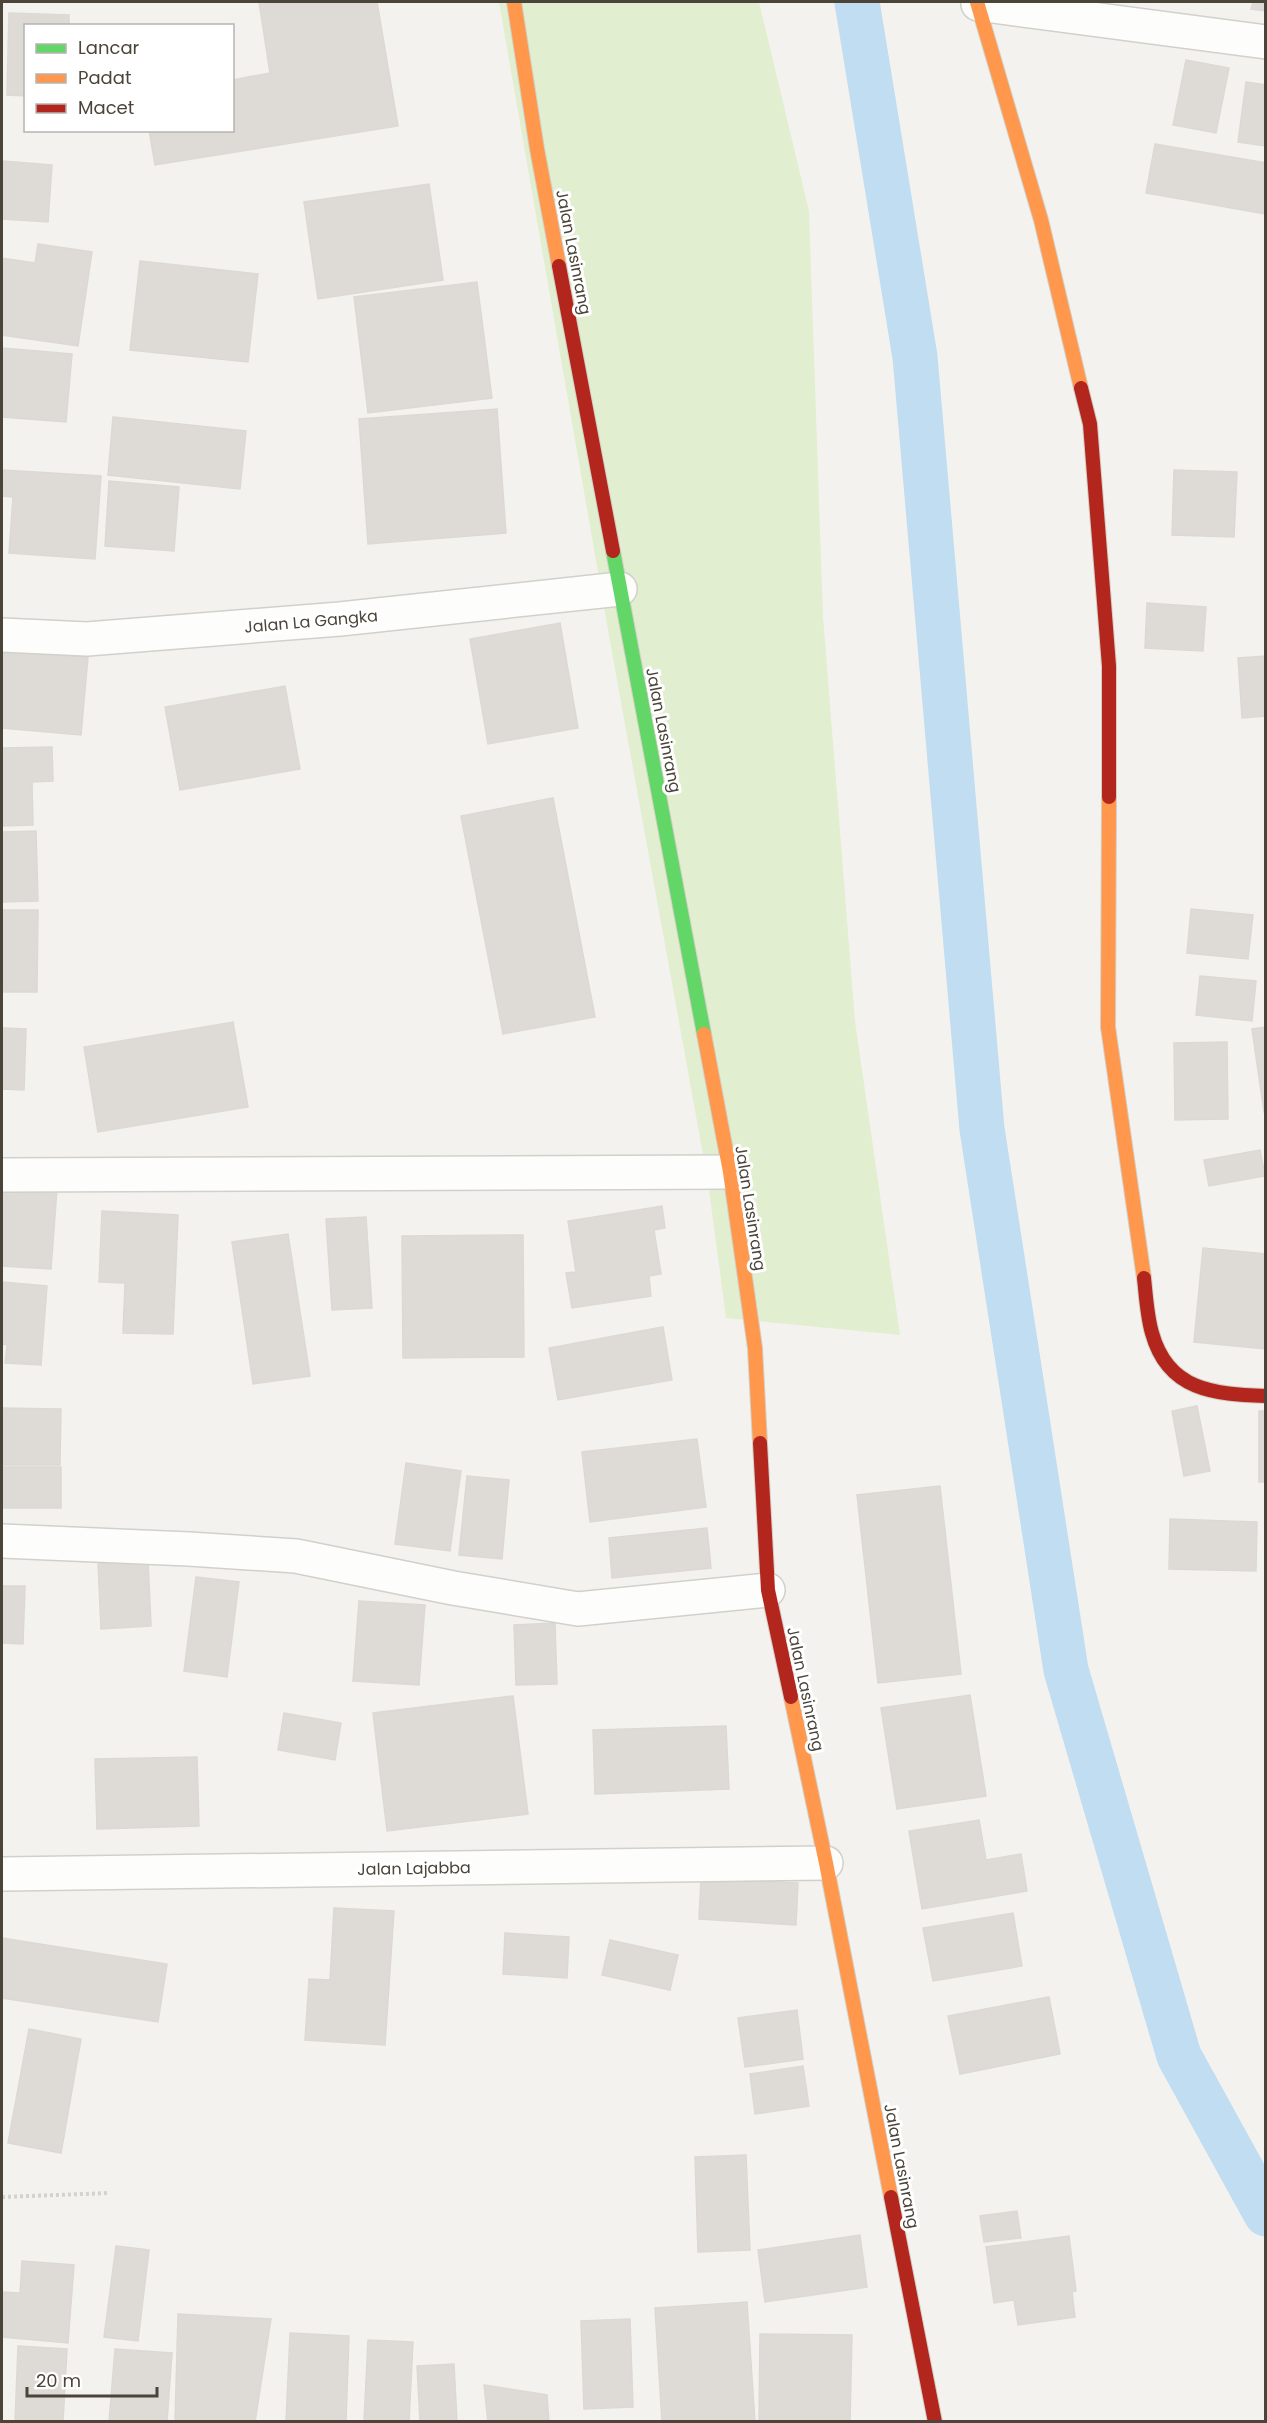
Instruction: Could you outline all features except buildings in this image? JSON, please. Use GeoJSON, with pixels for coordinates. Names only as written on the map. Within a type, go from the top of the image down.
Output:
{"type":"FeatureCollection","features":[{"type":"Feature","properties":{"kind":"street","name":"Jalan Lasinrang"},"geometry":{"type":"LineString","coordinates":[[514,2],[537,149],[730,1172],[755,1348],[768,1590],[826,1863],[935,2421]]}},
{"type":"Feature","properties":{"kind":"street"},"geometry":{"type":"LineString","coordinates":[[1266,42],[978,3],[1041,220],[1090,424],[1109,666],[1108,1027],[1151,1331],[1161,1357],[1168,1367],[1192,1385],[1212,1392],[1266,1396]]}},
{"type":"Feature","properties":{"kind":"street","name":"Jalan La Gangka"},"geometry":{"type":"LineString","coordinates":[[2,635],[87,639],[340,619],[620,589]]}},
{"type":"Feature","properties":{"kind":"street"},"geometry":{"type":"LineString","coordinates":[[2,1175],[730,1172]]}},
{"type":"Feature","properties":{"kind":"street"},"geometry":{"type":"LineString","coordinates":[[2,1540],[55,1545],[189,1549],[296,1556],[453,1588],[578,1609],[768,1590]]}},
{"type":"Feature","properties":{"kind":"street","name":"Jalan Lajabba"},"geometry":{"type":"LineString","coordinates":[[2,1874],[826,1863]]}},
{"type":"Feature","properties":{"kind":"path"},"geometry":{"type":"LineString","coordinates":[[2,2197],[110,2193]]}},
{"type":"Feature","properties":{"kind":"green space"},"geometry":{"type":"Polygon","coordinates":[[[499,2],[759,2],[809,211],[823,616],[855,1021],[900,1335],[726,1318],[708,1182],[611,647],[499,2]]]}},
{"type":"Feature","properties":{"kind":"waterway"},"geometry":{"type":"LineString","coordinates":[[857,2],[915,357],[982,1129],[1066,1670],[1179,2056],[1266,2214]]}},
{"type":"Feature","properties":{"kind":"traffic: fast"},"geometry":{"type":"LineString","coordinates":[[613,551],[704,1034]]}},
{"type":"Feature","properties":{"kind":"traffic: slow"},"geometry":{"type":"LineString","coordinates":[[514,2],[537,149],[559,266]]}},
{"type":"Feature","properties":{"kind":"traffic: slow"},"geometry":{"type":"LineString","coordinates":[[977,2],[1041,220],[1081,388]]}},
{"type":"Feature","properties":{"kind":"traffic: slow"},"geometry":{"type":"LineString","coordinates":[[1109,797],[1108,1027],[1144,1278]]}},
{"type":"Feature","properties":{"kind":"traffic: slow"},"geometry":{"type":"LineString","coordinates":[[704,1034],[730,1172],[755,1348],[760,1443]]}},
{"type":"Feature","properties":{"kind":"traffic: slow"},"geometry":{"type":"LineString","coordinates":[[791,1697],[891,2197]]}},
{"type":"Feature","properties":{"kind":"traffic: jam"},"geometry":{"type":"LineString","coordinates":[[559,266],[613,551]]}},
{"type":"Feature","properties":{"kind":"traffic: jam"},"geometry":{"type":"LineString","coordinates":[[1081,388],[1090,424],[1109,666],[1109,797]]}},
{"type":"Feature","properties":{"kind":"traffic: jam"},"geometry":{"type":"LineString","coordinates":[[1144,1278],[1152,1333],[1159,1352],[1169,1367],[1181,1378],[1196,1386],[1228,1393],[1266,1396]]}},
{"type":"Feature","properties":{"kind":"traffic: jam"},"geometry":{"type":"LineString","coordinates":[[760,1443],[768,1590],[791,1697]]}},
{"type":"Feature","properties":{"kind":"traffic: jam"},"geometry":{"type":"LineString","coordinates":[[891,2197],[935,2422]]}}]}
